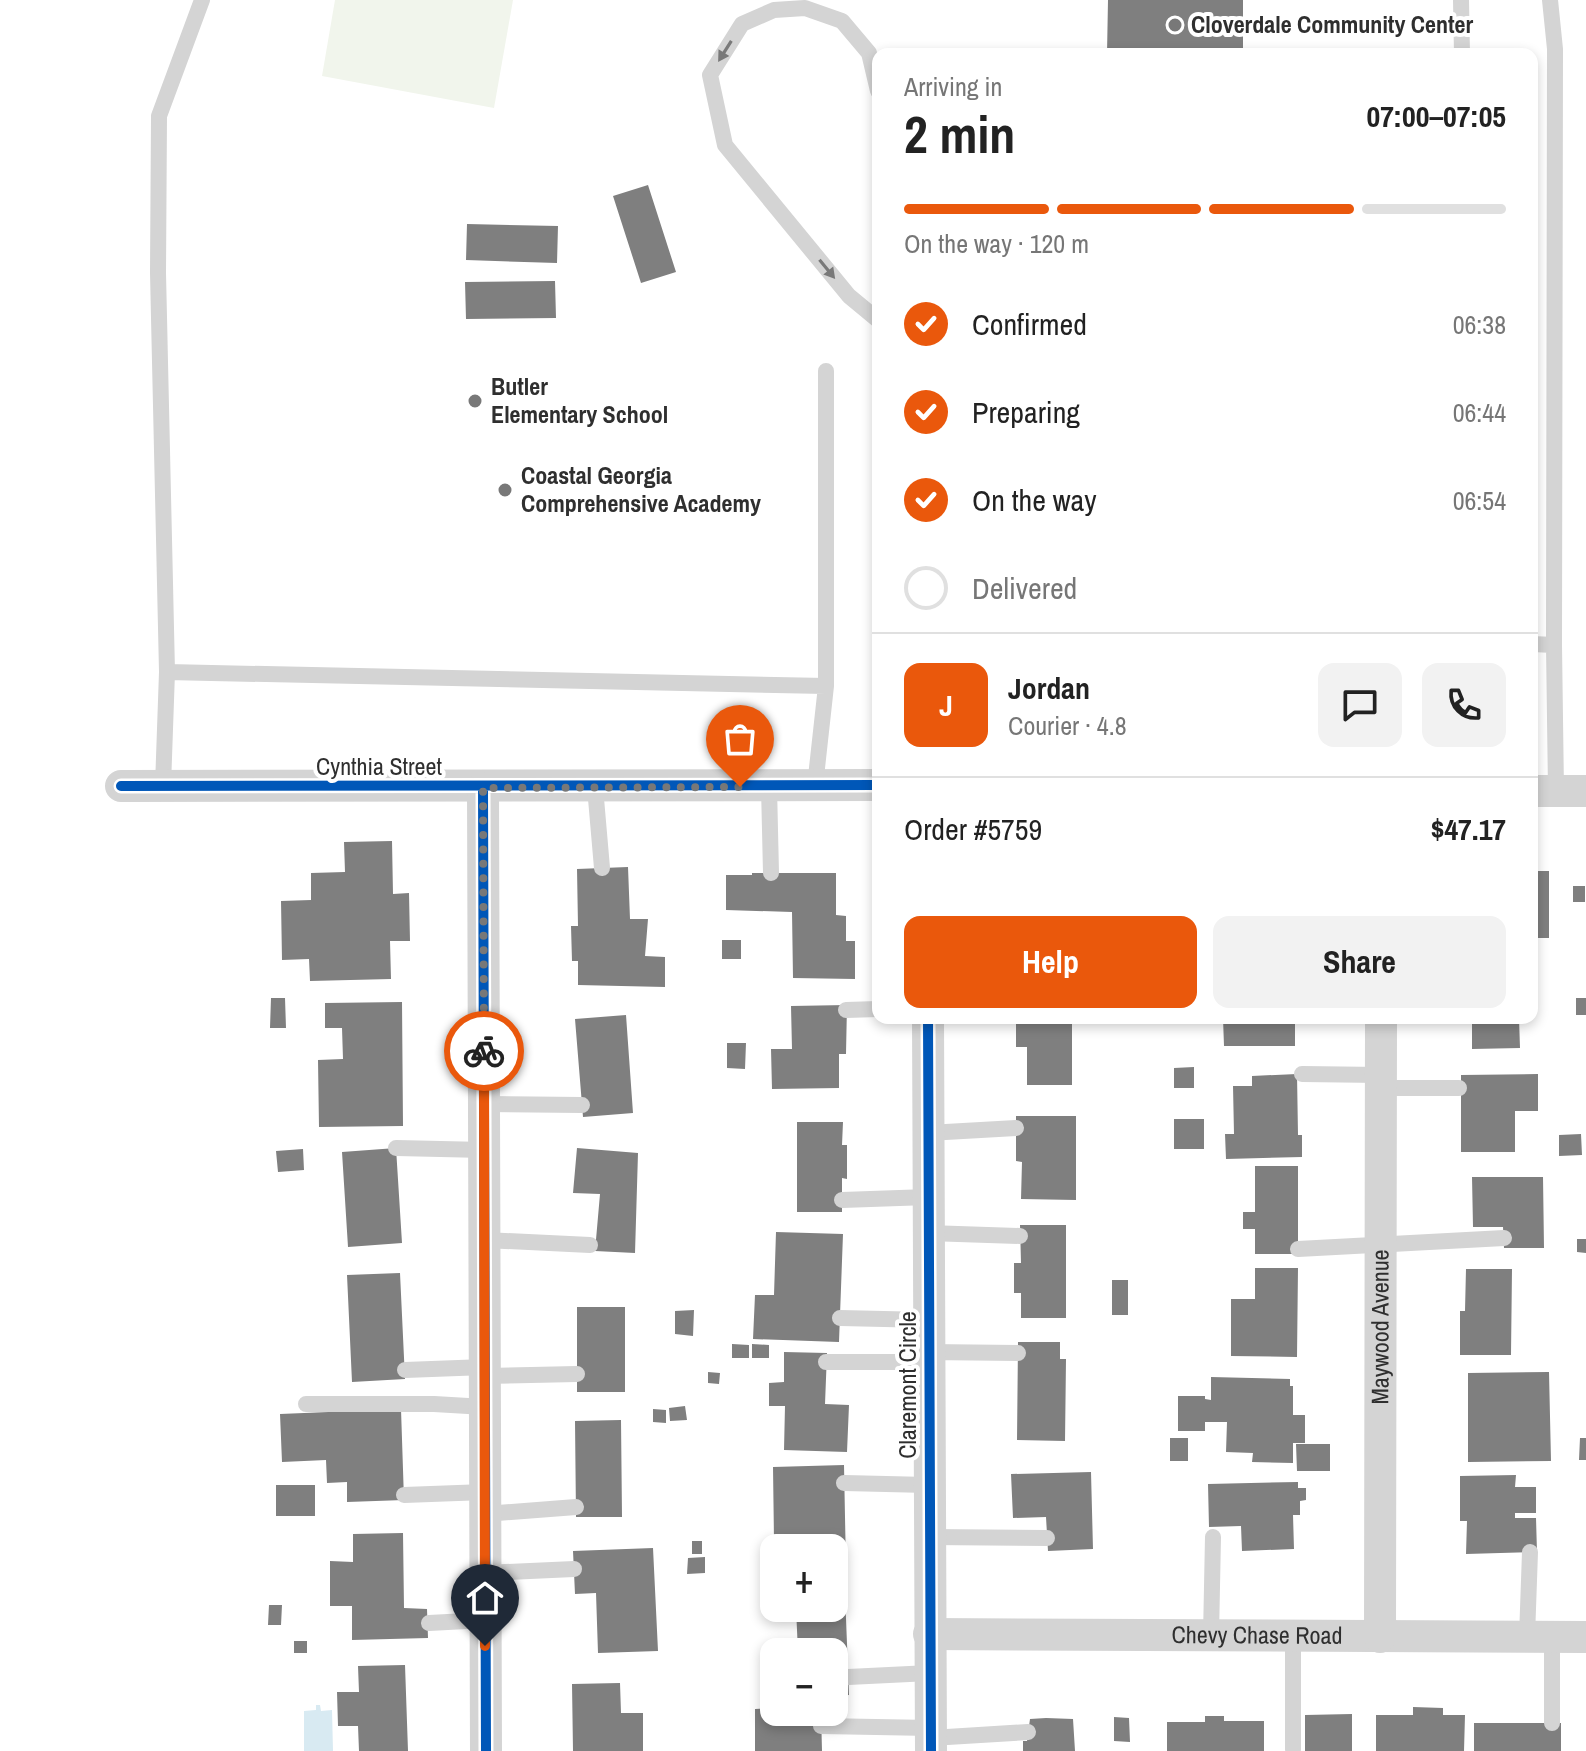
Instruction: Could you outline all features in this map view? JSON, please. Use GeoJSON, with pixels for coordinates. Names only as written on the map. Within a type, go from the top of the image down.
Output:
{"type":"FeatureCollection","features":[{"type":"Feature","properties":{"kind":"street","name":"Cynthia Street"},"geometry":{"type":"LineString","coordinates":[[121,786],[483,788],[872,785]]}},
{"type":"Feature","properties":{"kind":"street"},"geometry":{"type":"LineString","coordinates":[[483,788],[486,1751]]}},
{"type":"Feature","properties":{"kind":"street","name":"Claremont Circle"},"geometry":{"type":"LineString","coordinates":[[928,1024],[931,1739]]}},
{"type":"Feature","properties":{"kind":"street","name":"Maywood Avenue"},"geometry":{"type":"LineString","coordinates":[[1380,1637],[1381,1024]]}},
{"type":"Feature","properties":{"kind":"street","name":"Chevy Chase Road"},"geometry":{"type":"LineString","coordinates":[[929,1634],[1586,1637]]}},
{"type":"Feature","properties":{"kind":"lane"},"geometry":{"type":"LineString","coordinates":[[163,786],[167,672],[158,273],[159,116],[202,0]]}},
{"type":"Feature","properties":{"kind":"lane"},"geometry":{"type":"LineString","coordinates":[[1461,0],[1462,48]]}},
{"type":"Feature","properties":{"kind":"lane"},"geometry":{"type":"LineString","coordinates":[[1550,0],[1555,49],[1554,645],[1558,791]]}},
{"type":"Feature","properties":{"kind":"lane"},"geometry":{"type":"LineString","coordinates":[[872,66],[869,53],[842,21],[805,8],[774,10],[742,24],[710,75],[725,145],[849,296],[872,315]]}},
{"type":"Feature","properties":{"kind":"lane"},"geometry":{"type":"LineString","coordinates":[[815,786],[826,686],[826,371]]}},
{"type":"Feature","properties":{"kind":"lane"},"geometry":{"type":"LineString","coordinates":[[1538,644],[1554,645]]}},
{"type":"Feature","properties":{"kind":"lane"},"geometry":{"type":"LineString","coordinates":[[167,672],[826,686]]}},
{"type":"Feature","properties":{"kind":"lane"},"geometry":{"type":"LineString","coordinates":[[595,787],[602,868]]}},
{"type":"Feature","properties":{"kind":"lane"},"geometry":{"type":"LineString","coordinates":[[769,787],[771,873]]}},
{"type":"Feature","properties":{"kind":"lane"},"geometry":{"type":"LineString","coordinates":[[846,1010],[872,1009]]}},
{"type":"Feature","properties":{"kind":"lane"},"geometry":{"type":"LineString","coordinates":[[1302,1074],[1459,1088]]}},
{"type":"Feature","properties":{"kind":"lane"},"geometry":{"type":"LineString","coordinates":[[484,1104],[582,1105]]}},
{"type":"Feature","properties":{"kind":"lane"},"geometry":{"type":"LineString","coordinates":[[928,1133],[1016,1128]]}},
{"type":"Feature","properties":{"kind":"lane"},"geometry":{"type":"LineString","coordinates":[[396,1148],[485,1150]]}},
{"type":"Feature","properties":{"kind":"lane"},"geometry":{"type":"LineString","coordinates":[[842,1200],[928,1197]]}},
{"type":"Feature","properties":{"kind":"lane"},"geometry":{"type":"LineString","coordinates":[[928,1233],[1020,1236]]}},
{"type":"Feature","properties":{"kind":"lane"},"geometry":{"type":"LineString","coordinates":[[1298,1249],[1504,1238]]}},
{"type":"Feature","properties":{"kind":"lane"},"geometry":{"type":"LineString","coordinates":[[485,1240],[590,1245]]}},
{"type":"Feature","properties":{"kind":"lane"},"geometry":{"type":"LineString","coordinates":[[840,1318],[928,1345],[1018,1353]]}},
{"type":"Feature","properties":{"kind":"lane"},"geometry":{"type":"LineString","coordinates":[[826,1362],[928,1345]]}},
{"type":"Feature","properties":{"kind":"lane"},"geometry":{"type":"LineString","coordinates":[[405,1370],[485,1383],[577,1374]]}},
{"type":"Feature","properties":{"kind":"lane"},"geometry":{"type":"LineString","coordinates":[[306,1404],[434,1404],[485,1383]]}},
{"type":"Feature","properties":{"kind":"lane"},"geometry":{"type":"LineString","coordinates":[[844,1483],[928,1485]]}},
{"type":"Feature","properties":{"kind":"lane"},"geometry":{"type":"LineString","coordinates":[[404,1495],[576,1507]]}},
{"type":"Feature","properties":{"kind":"lane"},"geometry":{"type":"LineString","coordinates":[[929,1537],[1047,1538]]}},
{"type":"Feature","properties":{"kind":"lane"},"geometry":{"type":"LineString","coordinates":[[1211,1636],[1213,1537]]}},
{"type":"Feature","properties":{"kind":"lane"},"geometry":{"type":"LineString","coordinates":[[1530,1552],[1552,1723]]}},
{"type":"Feature","properties":{"kind":"lane"},"geometry":{"type":"LineString","coordinates":[[485,1573],[574,1569]]}},
{"type":"Feature","properties":{"kind":"lane"},"geometry":{"type":"LineString","coordinates":[[429,1623],[485,1620]]}},
{"type":"Feature","properties":{"kind":"lane"},"geometry":{"type":"LineString","coordinates":[[1293,1636],[1293,1749]]}},
{"type":"Feature","properties":{"kind":"lane"},"geometry":{"type":"LineString","coordinates":[[848,1677],[930,1673]]}},
{"type":"Feature","properties":{"kind":"lane"},"geometry":{"type":"LineString","coordinates":[[821,1726],[931,1739],[1028,1732]]}},
{"type":"Feature","properties":{"kind":"shaded area"},"geometry":{"type":"Polygon","coordinates":[[[335,0],[513,0],[494,108],[322,76],[335,0]]]}},
{"type":"Feature","properties":{"kind":"shaded area"},"geometry":{"type":"Polygon","coordinates":[[[316,1705],[320,1705],[321,1711],[332,1710],[333,1751],[304,1751],[304,1711],[316,1710],[316,1705]]]}},
{"type":"Feature","properties":{"kind":"building","name":"Cloverdale Community Center"},"geometry":{"type":"Polygon","coordinates":[[[1108,0],[1243,0],[1243,48],[1107,48],[1108,0]]]}},
{"type":"Feature","properties":{"kind":"building"},"geometry":{"type":"Polygon","coordinates":[[[648,185],[676,272],[641,283],[613,196],[648,185]]]}},
{"type":"Feature","properties":{"kind":"building"},"geometry":{"type":"Polygon","coordinates":[[[467,224],[558,226],[557,263],[466,260],[467,224]]]}},
{"type":"Feature","properties":{"kind":"building"},"geometry":{"type":"Polygon","coordinates":[[[555,281],[556,318],[466,319],[465,282],[555,281]]]}},
{"type":"Feature","properties":{"kind":"building"},"geometry":{"type":"Polygon","coordinates":[[[392,841],[393,894],[409,893],[410,941],[390,941],[391,979],[310,981],[309,959],[282,960],[281,901],[311,900],[311,873],[345,872],[344,842],[392,841]]]}},
{"type":"Feature","properties":{"kind":"building"},"geometry":{"type":"Polygon","coordinates":[[[628,867],[630,919],[648,919],[645,956],[665,957],[665,987],[578,985],[578,961],[572,961],[571,926],[578,926],[577,869],[628,867]]]}},
{"type":"Feature","properties":{"kind":"building"},"geometry":{"type":"Polygon","coordinates":[[[1538,871],[1549,871],[1549,938],[1538,938],[1538,871]]]}},
{"type":"Feature","properties":{"kind":"building"},"geometry":{"type":"Polygon","coordinates":[[[836,873],[836,915],[846,916],[846,941],[855,941],[855,979],[793,978],[792,912],[726,910],[726,875],[836,873]]]}},
{"type":"Feature","properties":{"kind":"building"},"geometry":{"type":"Polygon","coordinates":[[[1573,886],[1585,886],[1585,902],[1573,902],[1573,886]]]}},
{"type":"Feature","properties":{"kind":"building"},"geometry":{"type":"Polygon","coordinates":[[[722,940],[741,940],[741,959],[722,959],[722,940]]]}},
{"type":"Feature","properties":{"kind":"building"},"geometry":{"type":"Polygon","coordinates":[[[271,998],[285,998],[286,1028],[270,1028],[271,998]]]}},
{"type":"Feature","properties":{"kind":"building"},"geometry":{"type":"Polygon","coordinates":[[[1576,998],[1586,998],[1586,1015],[1576,1015],[1576,998]]]}},
{"type":"Feature","properties":{"kind":"building"},"geometry":{"type":"Polygon","coordinates":[[[402,1002],[403,1126],[319,1127],[318,1060],[343,1059],[342,1028],[325,1028],[325,1003],[402,1002]]]}},
{"type":"Feature","properties":{"kind":"building"},"geometry":{"type":"Polygon","coordinates":[[[847,1005],[846,1054],[839,1054],[839,1088],[772,1089],[771,1049],[792,1049],[791,1006],[847,1005]]]}},
{"type":"Feature","properties":{"kind":"building"},"geometry":{"type":"Polygon","coordinates":[[[626,1015],[633,1113],[583,1117],[575,1019],[626,1015]]]}},
{"type":"Feature","properties":{"kind":"building"},"geometry":{"type":"Polygon","coordinates":[[[1016,1024],[1072,1024],[1072,1085],[1027,1085],[1027,1047],[1016,1047],[1016,1024]]]}},
{"type":"Feature","properties":{"kind":"building"},"geometry":{"type":"Polygon","coordinates":[[[1223,1024],[1295,1024],[1295,1046],[1224,1046],[1223,1024]]]}},
{"type":"Feature","properties":{"kind":"building"},"geometry":{"type":"Polygon","coordinates":[[[1472,1024],[1519,1024],[1520,1048],[1472,1049],[1472,1024]]]}},
{"type":"Feature","properties":{"kind":"building"},"geometry":{"type":"Polygon","coordinates":[[[727,1043],[746,1043],[745,1069],[727,1068],[727,1043]]]}},
{"type":"Feature","properties":{"kind":"building"},"geometry":{"type":"Polygon","coordinates":[[[1194,1067],[1194,1088],[1174,1088],[1174,1068],[1194,1067]]]}},
{"type":"Feature","properties":{"kind":"building"},"geometry":{"type":"Polygon","coordinates":[[[1297,1074],[1298,1135],[1302,1135],[1302,1157],[1226,1159],[1225,1134],[1234,1134],[1233,1086],[1252,1086],[1252,1076],[1297,1074]]]}},
{"type":"Feature","properties":{"kind":"building"},"geometry":{"type":"Polygon","coordinates":[[[1538,1074],[1538,1111],[1515,1111],[1515,1152],[1461,1152],[1461,1075],[1538,1074]]]}},
{"type":"Feature","properties":{"kind":"building"},"geometry":{"type":"Polygon","coordinates":[[[1016,1116],[1076,1116],[1076,1200],[1021,1199],[1022,1162],[1016,1161],[1016,1116]]]}},
{"type":"Feature","properties":{"kind":"building"},"geometry":{"type":"Polygon","coordinates":[[[1174,1119],[1204,1119],[1204,1149],[1174,1149],[1174,1119]]]}},
{"type":"Feature","properties":{"kind":"building"},"geometry":{"type":"Polygon","coordinates":[[[797,1122],[843,1122],[842,1145],[847,1145],[847,1179],[842,1178],[842,1212],[797,1212],[797,1122]]]}},
{"type":"Feature","properties":{"kind":"building"},"geometry":{"type":"Polygon","coordinates":[[[1581,1134],[1582,1155],[1559,1156],[1559,1135],[1581,1134]]]}},
{"type":"Feature","properties":{"kind":"building"},"geometry":{"type":"Polygon","coordinates":[[[396,1148],[402,1243],[348,1247],[342,1152],[396,1148]]]}},
{"type":"Feature","properties":{"kind":"building"},"geometry":{"type":"Polygon","coordinates":[[[577,1148],[638,1153],[635,1253],[595,1251],[600,1194],[573,1193],[577,1148]]]}},
{"type":"Feature","properties":{"kind":"building"},"geometry":{"type":"Polygon","coordinates":[[[303,1149],[304,1170],[278,1172],[276,1151],[303,1149]]]}},
{"type":"Feature","properties":{"kind":"building"},"geometry":{"type":"Polygon","coordinates":[[[1255,1166],[1298,1166],[1298,1254],[1255,1254],[1255,1229],[1243,1229],[1243,1212],[1255,1212],[1255,1166]]]}},
{"type":"Feature","properties":{"kind":"building"},"geometry":{"type":"Polygon","coordinates":[[[1472,1177],[1543,1177],[1544,1248],[1504,1248],[1503,1227],[1473,1227],[1472,1177]]]}},
{"type":"Feature","properties":{"kind":"building"},"geometry":{"type":"Polygon","coordinates":[[[1020,1225],[1066,1225],[1066,1318],[1021,1318],[1021,1293],[1014,1293],[1014,1263],[1021,1263],[1020,1225]]]}},
{"type":"Feature","properties":{"kind":"building"},"geometry":{"type":"Polygon","coordinates":[[[776,1232],[843,1234],[839,1342],[753,1339],[755,1295],[774,1295],[776,1232]]]}},
{"type":"Feature","properties":{"kind":"building"},"geometry":{"type":"Polygon","coordinates":[[[1577,1239],[1586,1239],[1586,1253],[1577,1252],[1577,1239]]]}},
{"type":"Feature","properties":{"kind":"building"},"geometry":{"type":"Polygon","coordinates":[[[1255,1268],[1298,1268],[1297,1357],[1231,1356],[1231,1299],[1255,1299],[1255,1268]]]}},
{"type":"Feature","properties":{"kind":"building"},"geometry":{"type":"Polygon","coordinates":[[[1466,1269],[1512,1269],[1511,1355],[1460,1355],[1460,1311],[1465,1311],[1466,1269]]]}},
{"type":"Feature","properties":{"kind":"building"},"geometry":{"type":"Polygon","coordinates":[[[400,1273],[405,1379],[352,1382],[347,1275],[400,1273]]]}},
{"type":"Feature","properties":{"kind":"building"},"geometry":{"type":"Polygon","coordinates":[[[1112,1280],[1128,1280],[1128,1315],[1112,1315],[1112,1280]]]}},
{"type":"Feature","properties":{"kind":"building"},"geometry":{"type":"Polygon","coordinates":[[[577,1307],[625,1307],[625,1392],[577,1392],[577,1307]]]}},
{"type":"Feature","properties":{"kind":"building"},"geometry":{"type":"Polygon","coordinates":[[[694,1310],[693,1336],[675,1334],[675,1311],[694,1310]]]}},
{"type":"Feature","properties":{"kind":"building"},"geometry":{"type":"Polygon","coordinates":[[[1018,1342],[1060,1342],[1060,1359],[1066,1359],[1065,1441],[1017,1440],[1018,1342]]]}},
{"type":"Feature","properties":{"kind":"building"},"geometry":{"type":"Polygon","coordinates":[[[732,1344],[749,1345],[749,1358],[732,1358],[732,1344]]]}},
{"type":"Feature","properties":{"kind":"building"},"geometry":{"type":"Polygon","coordinates":[[[752,1344],[769,1345],[769,1358],[752,1358],[752,1344]]]}},
{"type":"Feature","properties":{"kind":"building"},"geometry":{"type":"Polygon","coordinates":[[[784,1352],[827,1353],[825,1404],[849,1405],[847,1452],[784,1450],[785,1406],[769,1406],[769,1383],[784,1382],[784,1352]]]}},
{"type":"Feature","properties":{"kind":"building"},"geometry":{"type":"Polygon","coordinates":[[[708,1372],[720,1373],[719,1384],[708,1383],[708,1372]]]}},
{"type":"Feature","properties":{"kind":"building"},"geometry":{"type":"Polygon","coordinates":[[[1549,1372],[1551,1461],[1468,1462],[1468,1373],[1549,1372]]]}},
{"type":"Feature","properties":{"kind":"building"},"geometry":{"type":"Polygon","coordinates":[[[1211,1377],[1290,1379],[1290,1386],[1293,1386],[1293,1415],[1305,1415],[1305,1443],[1293,1443],[1293,1463],[1252,1462],[1253,1453],[1226,1452],[1227,1422],[1205,1422],[1205,1431],[1178,1431],[1178,1396],[1205,1396],[1205,1399],[1211,1400],[1211,1377]]]}},
{"type":"Feature","properties":{"kind":"building"},"geometry":{"type":"Polygon","coordinates":[[[685,1406],[687,1420],[670,1421],[669,1408],[685,1406]]]}},
{"type":"Feature","properties":{"kind":"building"},"geometry":{"type":"Polygon","coordinates":[[[401,1409],[404,1500],[347,1502],[347,1482],[327,1483],[326,1460],[282,1462],[280,1414],[401,1409]]]}},
{"type":"Feature","properties":{"kind":"building"},"geometry":{"type":"Polygon","coordinates":[[[653,1409],[666,1410],[666,1423],[653,1422],[653,1409]]]}},
{"type":"Feature","properties":{"kind":"building"},"geometry":{"type":"Polygon","coordinates":[[[621,1420],[622,1517],[576,1517],[575,1421],[621,1420]]]}},
{"type":"Feature","properties":{"kind":"building"},"geometry":{"type":"Polygon","coordinates":[[[1170,1438],[1188,1438],[1188,1461],[1170,1461],[1170,1438]]]}},
{"type":"Feature","properties":{"kind":"building"},"geometry":{"type":"Polygon","coordinates":[[[1580,1438],[1586,1438],[1586,1460],[1579,1460],[1580,1438]]]}},
{"type":"Feature","properties":{"kind":"building"},"geometry":{"type":"Polygon","coordinates":[[[1296,1444],[1330,1444],[1330,1471],[1297,1471],[1296,1444]]]}},
{"type":"Feature","properties":{"kind":"building"},"geometry":{"type":"Polygon","coordinates":[[[844,1465],[845,1534],[774,1534],[773,1467],[844,1465]]]}},
{"type":"Feature","properties":{"kind":"building"},"geometry":{"type":"Polygon","coordinates":[[[1091,1472],[1093,1549],[1048,1551],[1046,1517],[1013,1518],[1011,1474],[1091,1472]]]}},
{"type":"Feature","properties":{"kind":"building"},"geometry":{"type":"Polygon","coordinates":[[[1516,1475],[1515,1487],[1536,1487],[1536,1513],[1515,1513],[1515,1518],[1536,1518],[1537,1552],[1466,1554],[1467,1521],[1460,1521],[1460,1476],[1516,1475]]]}},
{"type":"Feature","properties":{"kind":"building"},"geometry":{"type":"Polygon","coordinates":[[[1298,1482],[1298,1488],[1306,1488],[1306,1500],[1300,1501],[1300,1515],[1293,1515],[1294,1549],[1242,1551],[1241,1526],[1209,1527],[1208,1484],[1298,1482]]]}},
{"type":"Feature","properties":{"kind":"building"},"geometry":{"type":"Polygon","coordinates":[[[276,1485],[315,1485],[315,1516],[276,1516],[276,1485]]]}},
{"type":"Feature","properties":{"kind":"building"},"geometry":{"type":"Polygon","coordinates":[[[403,1533],[404,1608],[427,1609],[428,1638],[352,1640],[352,1606],[330,1606],[330,1561],[353,1562],[353,1534],[403,1533]]]}},
{"type":"Feature","properties":{"kind":"building"},"geometry":{"type":"Polygon","coordinates":[[[692,1541],[702,1541],[702,1554],[692,1554],[692,1541]]]}},
{"type":"Feature","properties":{"kind":"building"},"geometry":{"type":"Polygon","coordinates":[[[653,1548],[658,1651],[598,1653],[596,1593],[575,1594],[573,1551],[653,1548]]]}},
{"type":"Feature","properties":{"kind":"building"},"geometry":{"type":"Polygon","coordinates":[[[705,1557],[705,1573],[687,1574],[688,1558],[705,1557]]]}},
{"type":"Feature","properties":{"kind":"building"},"geometry":{"type":"Polygon","coordinates":[[[269,1605],[282,1605],[281,1625],[268,1625],[269,1605]]]}},
{"type":"Feature","properties":{"kind":"building"},"geometry":{"type":"Polygon","coordinates":[[[797,1622],[846,1622],[847,1638],[797,1638],[797,1622]]]}},
{"type":"Feature","properties":{"kind":"building"},"geometry":{"type":"Polygon","coordinates":[[[294,1641],[307,1641],[307,1653],[294,1653],[294,1641]]]}},
{"type":"Feature","properties":{"kind":"building"},"geometry":{"type":"Polygon","coordinates":[[[405,1665],[408,1751],[359,1751],[358,1726],[338,1726],[337,1692],[359,1692],[358,1666],[405,1665]]]}},
{"type":"Feature","properties":{"kind":"building"},"geometry":{"type":"Polygon","coordinates":[[[620,1683],[621,1713],[643,1713],[643,1751],[573,1751],[572,1684],[620,1683]]]}},
{"type":"Feature","properties":{"kind":"building"},"geometry":{"type":"Polygon","coordinates":[[[1413,1707],[1443,1708],[1443,1715],[1465,1715],[1464,1751],[1376,1751],[1376,1715],[1413,1715],[1413,1707]]]}},
{"type":"Feature","properties":{"kind":"building"},"geometry":{"type":"Polygon","coordinates":[[[755,1709],[760,1709],[760,1726],[821,1726],[822,1751],[755,1751],[755,1709]]]}},
{"type":"Feature","properties":{"kind":"building"},"geometry":{"type":"Polygon","coordinates":[[[1352,1714],[1352,1751],[1305,1751],[1305,1715],[1352,1714]]]}},
{"type":"Feature","properties":{"kind":"building"},"geometry":{"type":"Polygon","coordinates":[[[1205,1716],[1224,1716],[1224,1721],[1264,1721],[1264,1751],[1167,1751],[1167,1722],[1205,1722],[1205,1716]]]}},
{"type":"Feature","properties":{"kind":"building"},"geometry":{"type":"Polygon","coordinates":[[[1114,1717],[1129,1718],[1130,1742],[1114,1741],[1114,1717]]]}},
{"type":"Feature","properties":{"kind":"building"},"geometry":{"type":"Polygon","coordinates":[[[1030,1719],[1073,1719],[1075,1751],[1023,1751],[1030,1719]]]}},
{"type":"Feature","properties":{"kind":"building"},"geometry":{"type":"Polygon","coordinates":[[[1474,1723],[1561,1723],[1561,1751],[1474,1751],[1474,1723]]]}},
{"type":"Feature","properties":{"kind":"cycle path"},"geometry":{"type":"LineString","coordinates":[[121,786],[872,785]]}},
{"type":"Feature","properties":{"kind":"cycle path"},"geometry":{"type":"LineString","coordinates":[[483,788],[486,1751]]}},
{"type":"Feature","properties":{"kind":"cycle path"},"geometry":{"type":"LineString","coordinates":[[928,1024],[931,1751]]}},
{"type":"Feature","properties":{"kind":"way so far"},"geometry":{"type":"LineString","coordinates":[[484,1051],[483,788],[740,787]]}},
{"type":"Feature","properties":{"kind":"place","name":"Cloverdale Community Center"},"geometry":{"type":"Point","coordinates":[1175,25]}},
{"type":"Feature","properties":{"kind":"place","name":"Butler Elementary School"},"geometry":{"type":"Point","coordinates":[475,401]}},
{"type":"Feature","properties":{"kind":"place","name":"Coastal Georgia Comprehensive Academy"},"geometry":{"type":"Point","coordinates":[505,490]}},
{"type":"Feature","properties":{"kind":"route"},"geometry":{"type":"LineString","coordinates":[[484,1051],[485,1646]]}}]}
